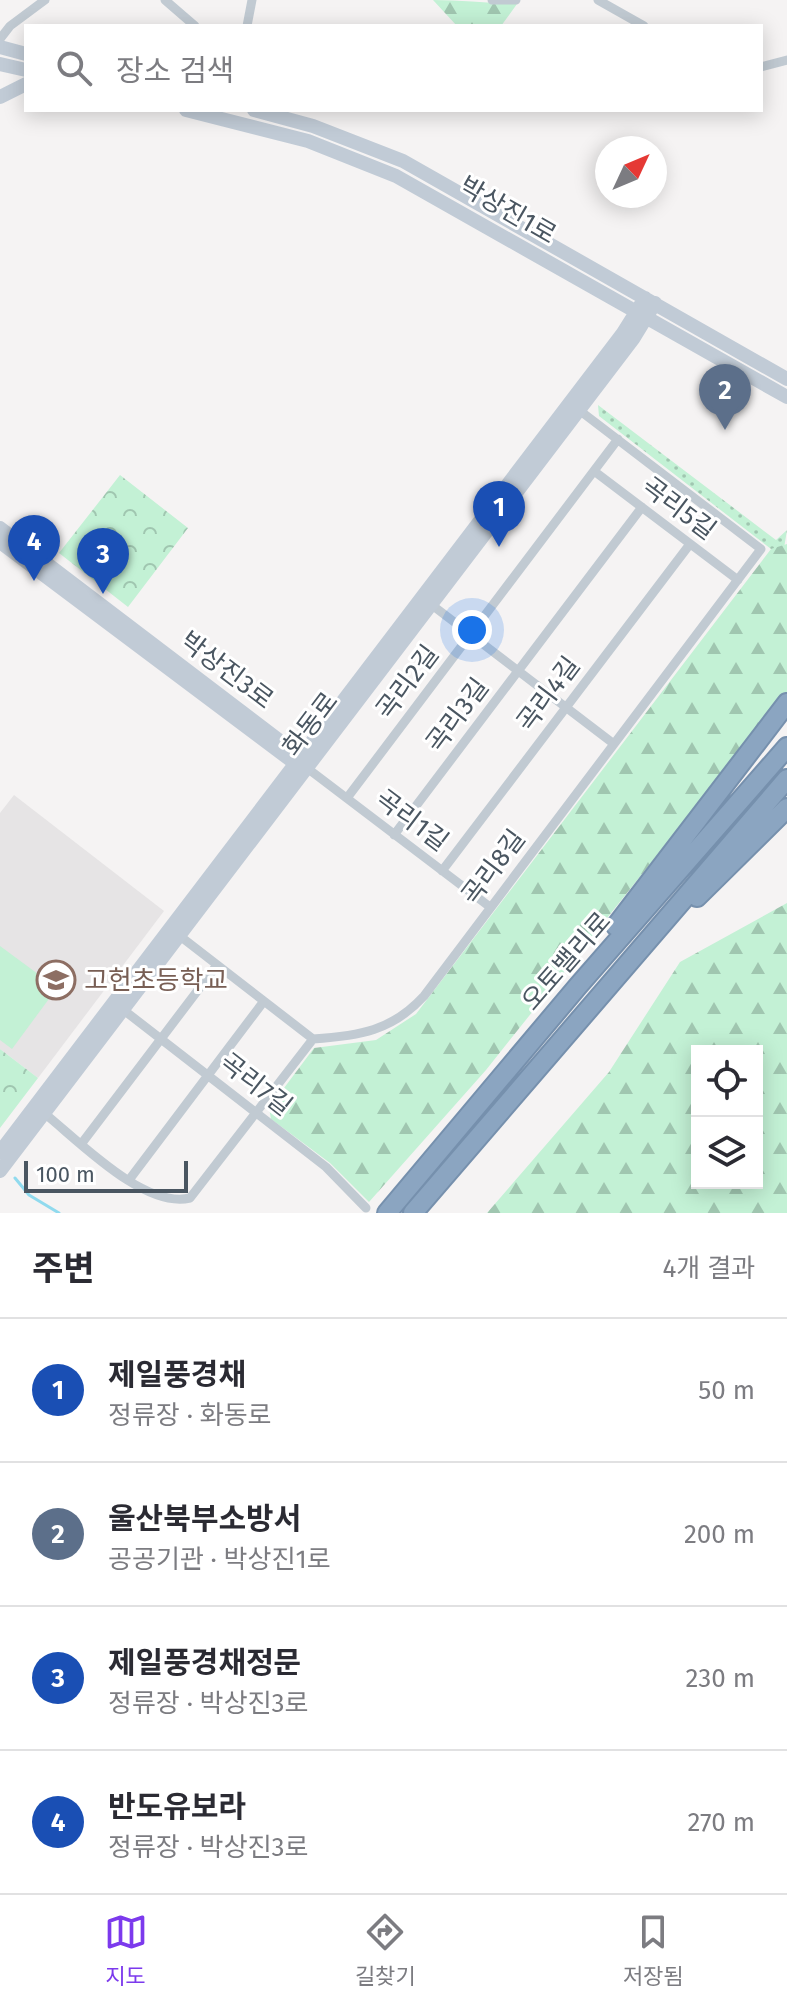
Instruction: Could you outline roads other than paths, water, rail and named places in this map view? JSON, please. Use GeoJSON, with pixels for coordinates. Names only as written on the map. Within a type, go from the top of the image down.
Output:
{"type":"FeatureCollection","features":[{"type":"Feature","properties":{"kind":"highway"},"geometry":{"type":"LineString","coordinates":[[559,1008],[611,933],[787,703]]}},
{"type":"Feature","properties":{"kind":"highway","name":"오토밸리로"},"geometry":{"type":"LineString","coordinates":[[387,1213],[559,1008],[787,747]]}},
{"type":"Feature","properties":{"kind":"highway","name":"오토밸리로"},"geometry":{"type":"LineString","coordinates":[[413,1213],[622,966],[787,779]]}},
{"type":"Feature","properties":{"kind":"highway"},"geometry":{"type":"LineString","coordinates":[[622,966],[722,874],[787,808]]}},
{"type":"Feature","properties":{"kind":"street"},"geometry":{"type":"LineString","coordinates":[[0,39],[10,26],[45,0]]}},
{"type":"Feature","properties":{"kind":"street"},"geometry":{"type":"LineString","coordinates":[[165,0],[193,24]]}},
{"type":"Feature","properties":{"kind":"street"},"geometry":{"type":"LineString","coordinates":[[247,24],[252,0]]}},
{"type":"Feature","properties":{"kind":"street"},"geometry":{"type":"LineString","coordinates":[[492,0],[516,0]]}},
{"type":"Feature","properties":{"kind":"street"},"geometry":{"type":"LineString","coordinates":[[598,0],[640,24]]}},
{"type":"Feature","properties":{"kind":"street"},"geometry":{"type":"LineString","coordinates":[[0,47],[24,53]]}},
{"type":"Feature","properties":{"kind":"street"},"geometry":{"type":"LineString","coordinates":[[763,66],[787,60]]}},
{"type":"Feature","properties":{"kind":"street"},"geometry":{"type":"LineString","coordinates":[[0,64],[24,70]]}},
{"type":"Feature","properties":{"kind":"street"},"geometry":{"type":"LineString","coordinates":[[0,97],[24,85]]}},
{"type":"Feature","properties":{"kind":"street","name":"박상진1로"},"geometry":{"type":"LineString","coordinates":[[194,112],[308,141],[396,176],[787,397]]}},
{"type":"Feature","properties":{"kind":"street"},"geometry":{"type":"LineString","coordinates":[[252,126],[255,112]]}},
{"type":"Feature","properties":{"kind":"street","name":"박상진1로"},"geometry":{"type":"LineString","coordinates":[[262,112],[313,126],[403,161],[787,379]]}},
{"type":"Feature","properties":{"kind":"street","name":"화동로"},"geometry":{"type":"LineString","coordinates":[[426,601],[579,410],[650,301]]}},
{"type":"Feature","properties":{"kind":"street","name":"화동로"},"geometry":{"type":"LineString","coordinates":[[0,1171],[174,932],[642,315]]}},
{"type":"Feature","properties":{"kind":"street","name":"곡리8길"},"geometry":{"type":"LineString","coordinates":[[313,1039],[366,1034],[403,1017],[424,996],[761,549],[579,410]]}},
{"type":"Feature","properties":{"kind":"street","name":"곡리2길"},"geometry":{"type":"LineString","coordinates":[[347,798],[618,439]]}},
{"type":"Feature","properties":{"kind":"street","name":"곡리5길"},"geometry":{"type":"LineString","coordinates":[[594,471],[738,580]]}},
{"type":"Feature","properties":{"kind":"street","name":"곡리3길"},"geometry":{"type":"LineString","coordinates":[[394,835],[642,507]]}},
{"type":"Feature","properties":{"kind":"street","name":"박상진3로"},"geometry":{"type":"LineString","coordinates":[[0,528],[301,763]]}},
{"type":"Feature","properties":{"kind":"street","name":"박상진3로"},"geometry":{"type":"LineString","coordinates":[[0,542],[301,763]]}},
{"type":"Feature","properties":{"kind":"street","name":"곡리4길"},"geometry":{"type":"LineString","coordinates":[[442,871],[690,544]]}},
{"type":"Feature","properties":{"kind":"street"},"geometry":{"type":"LineString","coordinates":[[426,601],[614,744]]}},
{"type":"Feature","properties":{"kind":"street","name":"곡리1길"},"geometry":{"type":"LineString","coordinates":[[301,763],[490,907]]}},
{"type":"Feature","properties":{"kind":"street"},"geometry":{"type":"LineString","coordinates":[[44,1113],[150,1195],[190,1198],[313,1039],[174,932]]}},
{"type":"Feature","properties":{"kind":"street"},"geometry":{"type":"LineString","coordinates":[[82,1143],[217,965]]}},
{"type":"Feature","properties":{"kind":"street"},"geometry":{"type":"LineString","coordinates":[[129,1180],[264,1001]]}},
{"type":"Feature","properties":{"kind":"street","name":"화동로"},"geometry":{"type":"LineString","coordinates":[[0,1152],[119,1006]]}},
{"type":"Feature","properties":{"kind":"street","name":"곡리7길"},"geometry":{"type":"LineString","coordinates":[[119,1006],[326,1167],[366,1208]]}},
{"type":"Feature","properties":{"kind":"waterway"},"geometry":{"type":"LineString","coordinates":[[15,1178],[29,1195],[59,1213]]}},
{"type":"Feature","properties":{"kind":"place","name":"울산북부소방서"},"geometry":{"type":"Point","coordinates":[725,430]}},
{"type":"Feature","properties":{"kind":"place","name":"제일풍경채"},"geometry":{"type":"Point","coordinates":[499,547]}},
{"type":"Feature","properties":{"kind":"place","name":"반도유보라"},"geometry":{"type":"Point","coordinates":[34,581]}},
{"type":"Feature","properties":{"kind":"place","name":"제일풍경채정문"},"geometry":{"type":"Point","coordinates":[103,594]}},
{"type":"Feature","properties":{"kind":"place","name":"고헌초등학교"},"geometry":{"type":"Point","coordinates":[56,980]}}]}
